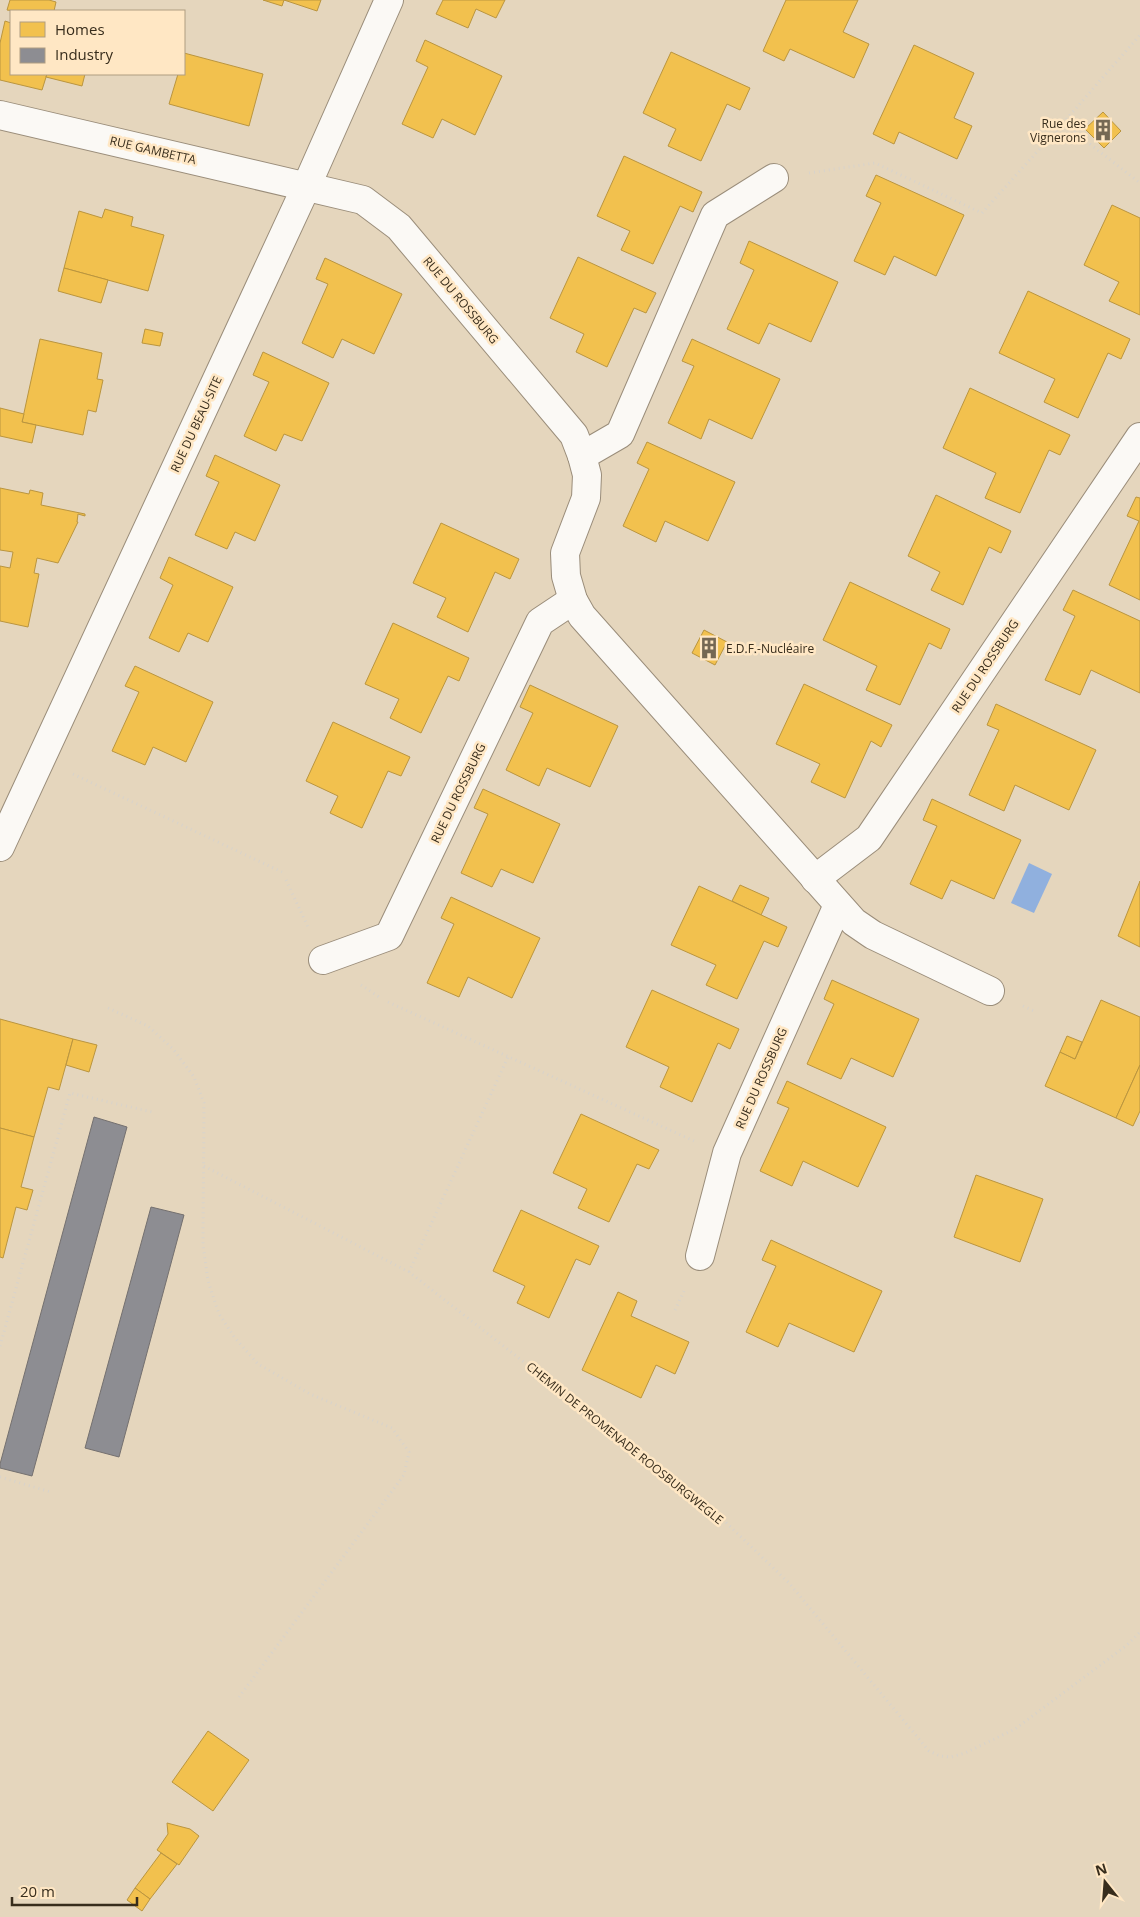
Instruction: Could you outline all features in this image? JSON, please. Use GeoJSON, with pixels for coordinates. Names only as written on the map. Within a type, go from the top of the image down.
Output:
{"type":"FeatureCollection","features":[{"type":"Feature","properties":{"kind":"street","name":"RUE DU BEAU-SITE"},"geometry":{"type":"LineString","coordinates":[[0,847],[307,186],[389,0]]}},
{"type":"Feature","properties":{"kind":"street","name":"RUE GAMBETTA"},"geometry":{"type":"LineString","coordinates":[[0,115],[307,186]]}},
{"type":"Feature","properties":{"kind":"street"},"geometry":{"type":"LineString","coordinates":[[582,456],[620,434],[715,216],[774,178]]}},
{"type":"Feature","properties":{"kind":"street","name":"RUE DU ROSSBURG"},"geometry":{"type":"LineString","coordinates":[[307,186],[363,200],[399,227],[574,435],[587,475],[586,498],[565,554],[566,576],[573,600],[582,616],[854,922],[873,935],[990,991]]}},
{"type":"Feature","properties":{"kind":"street","name":"RUE DU ROSSBURG"},"geometry":{"type":"LineString","coordinates":[[815,879],[869,838],[1140,437]]}},
{"type":"Feature","properties":{"kind":"street","name":"RUE DU ROSSBURG"},"geometry":{"type":"LineString","coordinates":[[323,960],[389,936],[540,622],[573,600]]}},
{"type":"Feature","properties":{"kind":"street","name":"RUE DU ROSSBURG"},"geometry":{"type":"LineString","coordinates":[[700,1256],[728,1153],[838,905]]}},
{"type":"Feature","properties":{"kind":"path"},"geometry":{"type":"LineString","coordinates":[[774,178],[875,163],[982,213],[1140,35]]}},
{"type":"Feature","properties":{"kind":"path"},"geometry":{"type":"LineString","coordinates":[[1063,123],[1140,183]]}},
{"type":"Feature","properties":{"kind":"path"},"geometry":{"type":"LineString","coordinates":[[70,772],[282,872]]}},
{"type":"Feature","properties":{"kind":"path"},"geometry":{"type":"LineString","coordinates":[[286,880],[323,960]]}},
{"type":"Feature","properties":{"kind":"path"},"geometry":{"type":"LineString","coordinates":[[388,1002],[698,1143]]}},
{"type":"Feature","properties":{"kind":"path"},"geometry":{"type":"LineString","coordinates":[[108,1008],[148,1026],[174,1049],[194,1077],[204,1103],[204,1244],[208,1281],[220,1314],[234,1338],[258,1364],[310,1394],[392,1428],[409,1452],[404,1475],[239,1697]]}},
{"type":"Feature","properties":{"kind":"path"},"geometry":{"type":"LineString","coordinates":[[409,1272],[508,1057]]}},
{"type":"Feature","properties":{"kind":"path"},"geometry":{"type":"LineString","coordinates":[[0,1346],[70,1093],[152,1112]]}},
{"type":"Feature","properties":{"kind":"path","name":"CHEMIN DE PROMENADE ROOSBURGWEGLE"},"geometry":{"type":"LineString","coordinates":[[204,1166],[409,1272],[714,1511],[789,1583],[929,1751],[940,1756],[951,1757],[965,1753],[1015,1730],[1127,1645],[1140,1632]]}},
{"type":"Feature","properties":{"kind":"path"},"geometry":{"type":"LineString","coordinates":[[0,1477],[51,1492]]}},
{"type":"Feature","properties":{"kind":"water"},"geometry":{"type":"Polygon","coordinates":[[[1029,863],[1052,874],[1034,913],[1011,903],[1029,863]]]}},
{"type":"Feature","properties":{"kind":"building: Homes"},"geometry":{"type":"Polygon","coordinates":[[[10,0],[49,0],[56,2],[54,10],[7,10],[10,0]]]}},
{"type":"Feature","properties":{"kind":"building: Homes"},"geometry":{"type":"Polygon","coordinates":[[[263,0],[284,0],[282,6],[263,0]]]}},
{"type":"Feature","properties":{"kind":"building: Homes"},"geometry":{"type":"Polygon","coordinates":[[[284,0],[321,0],[317,11],[284,0]]]}},
{"type":"Feature","properties":{"kind":"building: Homes"},"geometry":{"type":"Polygon","coordinates":[[[443,0],[505,0],[496,18],[476,9],[468,28],[436,14],[443,0]]]}},
{"type":"Feature","properties":{"kind":"building: Homes"},"geometry":{"type":"Polygon","coordinates":[[[786,0],[858,0],[843,32],[869,44],[854,78],[790,49],[784,61],[763,51],[786,0]]]}},
{"type":"Feature","properties":{"kind":"building: Homes"},"geometry":{"type":"Polygon","coordinates":[[[5,21],[10,23],[10,75],[47,75],[42,90],[0,80],[0,43],[5,21]]]}},
{"type":"Feature","properties":{"kind":"building: Homes"},"geometry":{"type":"Polygon","coordinates":[[[425,40],[502,76],[475,135],[442,119],[433,138],[402,124],[428,67],[416,61],[425,40]]]}},
{"type":"Feature","properties":{"kind":"building: Homes"},"geometry":{"type":"Polygon","coordinates":[[[914,45],[974,73],[954,118],[972,126],[957,159],[899,132],[894,144],[873,134],[914,45]]]}},
{"type":"Feature","properties":{"kind":"building: Homes"},"geometry":{"type":"Polygon","coordinates":[[[671,52],[750,88],[740,110],[727,104],[701,161],[668,146],[676,129],[643,113],[671,52]]]}},
{"type":"Feature","properties":{"kind":"building: Homes"},"geometry":{"type":"Polygon","coordinates":[[[185,53],[263,74],[249,126],[169,104],[178,75],[185,75],[185,53]]]}},
{"type":"Feature","properties":{"kind":"building: Homes"},"geometry":{"type":"Polygon","coordinates":[[[47,75],[85,75],[82,86],[46,77],[47,75]]]}},
{"type":"Feature","properties":{"kind":"building: Homes","name":"Rue des Vignerons"},"geometry":{"type":"Polygon","coordinates":[[[1103,112],[1121,131],[1104,148],[1085,129],[1103,112]]]}},
{"type":"Feature","properties":{"kind":"building: Homes"},"geometry":{"type":"Polygon","coordinates":[[[624,156],[702,192],[693,212],[680,206],[653,264],[621,250],[630,231],[597,216],[624,156]]]}},
{"type":"Feature","properties":{"kind":"building: Homes"},"geometry":{"type":"Polygon","coordinates":[[[876,175],[964,215],[936,276],[894,256],[885,275],[854,261],[881,203],[866,196],[876,175]]]}},
{"type":"Feature","properties":{"kind":"building: Homes"},"geometry":{"type":"Polygon","coordinates":[[[1112,205],[1140,218],[1140,315],[1109,301],[1119,282],[1084,265],[1112,205]]]}},
{"type":"Feature","properties":{"kind":"building: Homes"},"geometry":{"type":"Polygon","coordinates":[[[105,209],[133,217],[131,226],[164,235],[148,291],[64,268],[79,211],[102,218],[105,209]]]}},
{"type":"Feature","properties":{"kind":"building: Homes"},"geometry":{"type":"Polygon","coordinates":[[[749,241],[838,282],[811,342],[769,323],[759,344],[727,329],[754,270],[740,263],[749,241]]]}},
{"type":"Feature","properties":{"kind":"building: Homes"},"geometry":{"type":"Polygon","coordinates":[[[578,257],[656,293],[646,313],[634,308],[607,367],[576,352],[584,334],[550,318],[578,257]]]}},
{"type":"Feature","properties":{"kind":"building: Homes"},"geometry":{"type":"Polygon","coordinates":[[[325,258],[402,294],[374,354],[342,339],[333,358],[302,343],[328,284],[316,279],[325,258]]]}},
{"type":"Feature","properties":{"kind":"building: Homes"},"geometry":{"type":"Polygon","coordinates":[[[64,268],[108,280],[101,303],[58,291],[64,268]]]}},
{"type":"Feature","properties":{"kind":"building: Homes"},"geometry":{"type":"Polygon","coordinates":[[[1028,291],[1130,339],[1121,359],[1108,353],[1078,418],[1044,402],[1055,379],[999,353],[1028,291]]]}},
{"type":"Feature","properties":{"kind":"building: Homes"},"geometry":{"type":"Polygon","coordinates":[[[145,329],[163,333],[160,346],[142,343],[145,329]]]}},
{"type":"Feature","properties":{"kind":"building: Homes"},"geometry":{"type":"Polygon","coordinates":[[[40,339],[102,353],[97,379],[103,380],[96,412],[88,410],[83,435],[22,422],[40,339]]]}},
{"type":"Feature","properties":{"kind":"building: Homes"},"geometry":{"type":"Polygon","coordinates":[[[692,339],[780,379],[752,439],[709,419],[701,439],[668,423],[694,366],[682,361],[692,339]]]}},
{"type":"Feature","properties":{"kind":"building: Homes"},"geometry":{"type":"Polygon","coordinates":[[[263,352],[329,383],[302,441],[284,434],[276,451],[244,436],[269,382],[253,375],[263,352]]]}},
{"type":"Feature","properties":{"kind":"building: Homes"},"geometry":{"type":"Polygon","coordinates":[[[970,388],[1070,435],[1060,455],[1049,450],[1020,513],[985,498],[996,473],[943,448],[970,388]]]}},
{"type":"Feature","properties":{"kind":"building: Homes"},"geometry":{"type":"Polygon","coordinates":[[[0,408],[24,414],[22,422],[36,425],[32,443],[0,436],[0,408]]]}},
{"type":"Feature","properties":{"kind":"building: Homes"},"geometry":{"type":"Polygon","coordinates":[[[647,442],[735,482],[708,541],[665,521],[656,542],[623,526],[649,469],[637,463],[647,442]]]}},
{"type":"Feature","properties":{"kind":"building: Homes"},"geometry":{"type":"Polygon","coordinates":[[[215,455],[280,485],[255,541],[235,532],[227,549],[195,535],[219,482],[206,476],[215,455]]]}},
{"type":"Feature","properties":{"kind":"building: Homes"},"geometry":{"type":"Polygon","coordinates":[[[0,488],[29,494],[30,490],[43,493],[41,505],[85,514],[85,516],[78,514],[78,522],[58,563],[37,558],[34,573],[39,574],[28,627],[0,621],[0,566],[10,568],[13,552],[0,550],[0,488]]]}},
{"type":"Feature","properties":{"kind":"building: Homes"},"geometry":{"type":"Polygon","coordinates":[[[936,495],[1011,531],[1001,553],[989,547],[963,605],[931,590],[940,572],[908,556],[936,495]]]}},
{"type":"Feature","properties":{"kind":"building: Homes"},"geometry":{"type":"Polygon","coordinates":[[[1136,497],[1140,498],[1140,600],[1109,585],[1139,521],[1127,516],[1136,497]]]}},
{"type":"Feature","properties":{"kind":"building: Homes"},"geometry":{"type":"Polygon","coordinates":[[[441,523],[519,559],[510,579],[495,572],[468,632],[437,617],[446,598],[413,583],[441,523]]]}},
{"type":"Feature","properties":{"kind":"building: Homes"},"geometry":{"type":"Polygon","coordinates":[[[169,557],[233,587],[208,642],[188,633],[179,652],[149,638],[173,585],[160,578],[169,557]]]}},
{"type":"Feature","properties":{"kind":"building: Homes"},"geometry":{"type":"Polygon","coordinates":[[[850,582],[950,629],[941,649],[929,643],[900,705],[866,690],[877,666],[823,640],[850,582]]]}},
{"type":"Feature","properties":{"kind":"building: Homes"},"geometry":{"type":"Polygon","coordinates":[[[1073,590],[1140,621],[1140,693],[1091,670],[1080,695],[1045,680],[1075,616],[1063,610],[1073,590]]]}},
{"type":"Feature","properties":{"kind":"building: Homes"},"geometry":{"type":"Polygon","coordinates":[[[393,623],[469,658],[459,681],[448,676],[421,733],[390,718],[399,699],[365,684],[393,623]]]}},
{"type":"Feature","properties":{"kind":"building: Homes","name":"E.D.F.-Nucléaire"},"geometry":{"type":"Polygon","coordinates":[[[704,630],[727,642],[715,665],[692,653],[704,630]]]}},
{"type":"Feature","properties":{"kind":"building: Homes"},"geometry":{"type":"Polygon","coordinates":[[[135,666],[213,702],[186,762],[153,747],[145,765],[112,751],[139,692],[125,686],[135,666]]]}},
{"type":"Feature","properties":{"kind":"building: Homes"},"geometry":{"type":"Polygon","coordinates":[[[804,684],[892,725],[881,747],[871,741],[845,798],[811,782],[820,764],[776,744],[804,684]]]}},
{"type":"Feature","properties":{"kind":"building: Homes"},"geometry":{"type":"Polygon","coordinates":[[[530,685],[618,726],[590,787],[547,768],[539,786],[506,770],[533,713],[520,707],[530,685]]]}},
{"type":"Feature","properties":{"kind":"building: Homes"},"geometry":{"type":"Polygon","coordinates":[[[996,704],[1096,750],[1069,810],[1015,785],[1004,811],[969,795],[999,730],[987,725],[996,704]]]}},
{"type":"Feature","properties":{"kind":"building: Homes"},"geometry":{"type":"Polygon","coordinates":[[[333,722],[410,757],[401,776],[388,771],[362,828],[330,813],[338,796],[306,781],[333,722]]]}},
{"type":"Feature","properties":{"kind":"building: Homes"},"geometry":{"type":"Polygon","coordinates":[[[483,789],[560,824],[533,883],[501,869],[492,887],[461,873],[488,814],[474,808],[483,789]]]}},
{"type":"Feature","properties":{"kind":"building: Homes"},"geometry":{"type":"Polygon","coordinates":[[[932,799],[1021,840],[994,899],[951,880],[942,899],[910,884],[937,826],[923,820],[932,799]]]}},
{"type":"Feature","properties":{"kind":"building: Homes"},"geometry":{"type":"Polygon","coordinates":[[[1140,881],[1140,947],[1118,936],[1140,881]]]}},
{"type":"Feature","properties":{"kind":"building: Homes"},"geometry":{"type":"Polygon","coordinates":[[[740,885],[769,898],[761,915],[732,901],[740,885]]]}},
{"type":"Feature","properties":{"kind":"building: Homes"},"geometry":{"type":"Polygon","coordinates":[[[699,886],[787,927],[778,947],[764,941],[737,999],[706,985],[716,965],[671,945],[699,886]]]}},
{"type":"Feature","properties":{"kind":"building: Homes"},"geometry":{"type":"Polygon","coordinates":[[[451,897],[540,938],[512,998],[468,977],[459,997],[427,983],[454,924],[441,918],[451,897]]]}},
{"type":"Feature","properties":{"kind":"building: Homes"},"geometry":{"type":"Polygon","coordinates":[[[832,980],[919,1019],[893,1077],[851,1058],[841,1079],[807,1064],[834,1004],[824,999],[832,980]]]}},
{"type":"Feature","properties":{"kind":"building: Homes"},"geometry":{"type":"Polygon","coordinates":[[[652,990],[739,1029],[730,1049],[718,1043],[692,1102],[660,1087],[669,1067],[626,1047],[652,990]]]}},
{"type":"Feature","properties":{"kind":"building: Homes"},"geometry":{"type":"Polygon","coordinates":[[[1101,1000],[1140,1017],[1140,1065],[1116,1118],[1045,1086],[1060,1052],[1075,1059],[1101,1000]]]}},
{"type":"Feature","properties":{"kind":"building: Homes"},"geometry":{"type":"Polygon","coordinates":[[[0,1019],[73,1039],[59,1090],[48,1087],[34,1137],[0,1128],[0,1019]]]}},
{"type":"Feature","properties":{"kind":"building: Homes"},"geometry":{"type":"Polygon","coordinates":[[[1067,1036],[1082,1042],[1075,1059],[1060,1052],[1067,1036]]]}},
{"type":"Feature","properties":{"kind":"building: Homes"},"geometry":{"type":"Polygon","coordinates":[[[73,1039],[97,1045],[89,1072],[66,1065],[73,1039]]]}},
{"type":"Feature","properties":{"kind":"building: Homes"},"geometry":{"type":"Polygon","coordinates":[[[1140,1065],[1140,1111],[1133,1126],[1116,1118],[1140,1065]]]}},
{"type":"Feature","properties":{"kind":"building: Homes"},"geometry":{"type":"Polygon","coordinates":[[[787,1081],[886,1127],[858,1187],[803,1161],[792,1186],[760,1171],[789,1108],[777,1103],[787,1081]]]}},
{"type":"Feature","properties":{"kind":"building: Homes"},"geometry":{"type":"Polygon","coordinates":[[[581,1114],[659,1150],[649,1169],[637,1164],[609,1222],[578,1208],[587,1189],[553,1173],[581,1114]]]}},
{"type":"Feature","properties":{"kind":"building: Homes"},"geometry":{"type":"Polygon","coordinates":[[[0,1128],[34,1137],[21,1187],[33,1190],[27,1210],[16,1207],[3,1258],[0,1257],[0,1128]]]}},
{"type":"Feature","properties":{"kind":"building: Homes"},"geometry":{"type":"Polygon","coordinates":[[[976,1175],[1043,1199],[1020,1262],[954,1237],[976,1175]]]}},
{"type":"Feature","properties":{"kind":"building: Homes"},"geometry":{"type":"Polygon","coordinates":[[[521,1210],[599,1246],[590,1265],[576,1259],[549,1318],[517,1303],[525,1286],[493,1271],[521,1210]]]}},
{"type":"Feature","properties":{"kind":"building: Homes"},"geometry":{"type":"Polygon","coordinates":[[[771,1240],[882,1291],[854,1352],[789,1323],[778,1347],[746,1332],[776,1266],[762,1260],[771,1240]]]}},
{"type":"Feature","properties":{"kind":"building: Homes"},"geometry":{"type":"Polygon","coordinates":[[[618,1292],[637,1301],[631,1316],[689,1342],[675,1374],[656,1365],[641,1398],[582,1370],[618,1292]]]}},
{"type":"Feature","properties":{"kind":"building: Homes"},"geometry":{"type":"Polygon","coordinates":[[[208,1731],[249,1760],[213,1811],[172,1782],[208,1731]]]}},
{"type":"Feature","properties":{"kind":"building: Homes"},"geometry":{"type":"Polygon","coordinates":[[[167,1823],[190,1829],[199,1836],[179,1865],[157,1850],[168,1834],[167,1823]]]}},
{"type":"Feature","properties":{"kind":"building: Homes"},"geometry":{"type":"Polygon","coordinates":[[[161,1853],[177,1864],[150,1899],[135,1888],[161,1853]]]}},
{"type":"Feature","properties":{"kind":"building: Homes"},"geometry":{"type":"Polygon","coordinates":[[[135,1888],[150,1899],[142,1911],[127,1900],[135,1888]]]}},
{"type":"Feature","properties":{"kind":"building: Industry"},"geometry":{"type":"Polygon","coordinates":[[[94,1117],[127,1127],[32,1476],[0,1468],[0,1464],[94,1117]]]}},
{"type":"Feature","properties":{"kind":"building: Industry"},"geometry":{"type":"Polygon","coordinates":[[[151,1207],[184,1215],[119,1457],[85,1448],[151,1207]]]}},
{"type":"Feature","properties":{"kind":"place","name":"Rue des Vignerons"},"geometry":{"type":"Point","coordinates":[1103,130]}},
{"type":"Feature","properties":{"kind":"place","name":"E.D.F.-Nucléaire"},"geometry":{"type":"Point","coordinates":[709,648]}}]}
